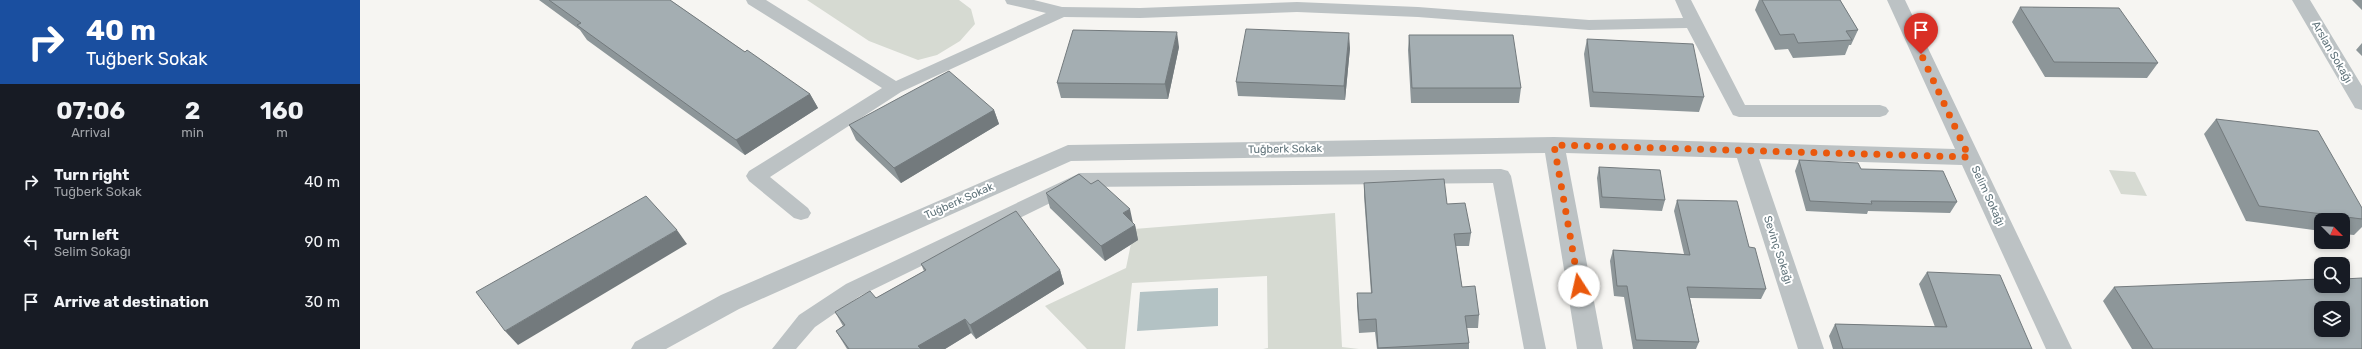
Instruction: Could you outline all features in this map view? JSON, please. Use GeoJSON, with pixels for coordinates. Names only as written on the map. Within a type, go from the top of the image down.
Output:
{"type":"FeatureCollection","features":[{"type":"Feature","properties":{"kind":"street","name":"Selim Sokağı"},"geometry":{"type":"LineString","coordinates":[[1896,0],[2059,349]]}},
{"type":"Feature","properties":{"kind":"street","name":"Arslan Sokağı"},"geometry":{"type":"LineString","coordinates":[[2301,0],[2361,99]]}},
{"type":"Feature","properties":{"kind":"street","name":"Tuğberk Sokak"},"geometry":{"type":"LineString","coordinates":[[644,349],[730,302],[1068,153],[1554,145],[1969,157]]}},
{"type":"Feature","properties":{"kind":"street"},"geometry":{"type":"LineString","coordinates":[[1554,145],[1590,349]]}},
{"type":"Feature","properties":{"kind":"street","name":"Sevinç Sokağı"},"geometry":{"type":"LineString","coordinates":[[1745,150],[1811,349]]}},
{"type":"Feature","properties":{"kind":"lane"},"geometry":{"type":"LineString","coordinates":[[754,0],[895,88]]}},
{"type":"Feature","properties":{"kind":"lane"},"geometry":{"type":"LineString","coordinates":[[1014,0],[1062,12],[1140,13],[1294,4],[1589,25],[1693,24]]}},
{"type":"Feature","properties":{"kind":"lane"},"geometry":{"type":"LineString","coordinates":[[1683,0],[1693,24],[1739,111],[1880,111]]}},
{"type":"Feature","properties":{"kind":"lane"},"geometry":{"type":"LineString","coordinates":[[801,213],[756,176],[895,88],[1062,12]]}},
{"type":"Feature","properties":{"kind":"lane"},"geometry":{"type":"LineString","coordinates":[[783,349],[807,321],[853,290],[1080,180],[1494,176],[1502,176],[1535,349]]}},
{"type":"Feature","properties":{"kind":"shaded area"},"geometry":{"type":"Polygon","coordinates":[[[807,0],[959,0],[971,9],[975,24],[960,41],[937,55],[918,60],[869,41],[807,0]]]}},
{"type":"Feature","properties":{"kind":"shaded area"},"geometry":{"type":"Polygon","coordinates":[[[2109,170],[2135,172],[2147,196],[2121,194],[2109,170]]]}},
{"type":"Feature","properties":{"kind":"shaded area"},"geometry":{"type":"Polygon","coordinates":[[[1335,213],[1342,347],[1359,349],[1263,349],[1268,348],[1267,276],[1132,283],[1125,349],[1087,349],[1045,306],[1126,268],[1134,229],[1335,213]]]}},
{"type":"Feature","properties":{"kind":"shaded area"},"geometry":{"type":"Polygon","coordinates":[[[1218,288],[1218,326],[1137,331],[1140,292],[1218,288]]]}},
{"type":"Feature","properties":{"kind":"building"},"geometry":{"type":"Polygon","coordinates":[[[549,0],[670,0],[745,52],[747,50],[810,94],[736,140],[577,25],[581,23],[549,0]]]}},
{"type":"Feature","properties":{"kind":"building"},"geometry":{"type":"Polygon","coordinates":[[[1762,0],[1840,0],[1858,30],[1846,31],[1852,40],[1798,43],[1794,34],[1780,35],[1762,0]]]}},
{"type":"Feature","properties":{"kind":"building"},"geometry":{"type":"Polygon","coordinates":[[[2020,7],[2119,8],[2158,63],[2054,62],[2020,7]]]}},
{"type":"Feature","properties":{"kind":"building"},"geometry":{"type":"Polygon","coordinates":[[[1246,29],[1349,33],[1344,86],[1236,82],[1246,29]]]}},
{"type":"Feature","properties":{"kind":"building"},"geometry":{"type":"Polygon","coordinates":[[[1073,30],[1177,32],[1165,84],[1057,83],[1073,30]]]}},
{"type":"Feature","properties":{"kind":"building"},"geometry":{"type":"Polygon","coordinates":[[[1409,35],[1513,35],[1521,88],[1412,88],[1409,35]]]}},
{"type":"Feature","properties":{"kind":"building"},"geometry":{"type":"Polygon","coordinates":[[[1587,39],[1693,44],[1704,97],[1593,92],[1587,39]]]}},
{"type":"Feature","properties":{"kind":"building"},"geometry":{"type":"Polygon","coordinates":[[[949,71],[994,110],[894,168],[849,125],[949,71]]]}},
{"type":"Feature","properties":{"kind":"building"},"geometry":{"type":"Polygon","coordinates":[[[2216,119],[2318,131],[2362,208],[2362,219],[2350,217],[2350,213],[2314,213],[2259,206],[2216,119]]]}},
{"type":"Feature","properties":{"kind":"building"},"geometry":{"type":"Polygon","coordinates":[[[1799,160],[1858,163],[1861,169],[1943,171],[1957,202],[1871,201],[1872,204],[1810,201],[1799,160]]]}},
{"type":"Feature","properties":{"kind":"building"},"geometry":{"type":"Polygon","coordinates":[[[1599,167],[1660,170],[1665,200],[1602,197],[1599,167]]]}},
{"type":"Feature","properties":{"kind":"building"},"geometry":{"type":"Polygon","coordinates":[[[1079,174],[1091,184],[1098,180],[1130,209],[1123,213],[1135,225],[1101,246],[1046,193],[1079,174]]]}},
{"type":"Feature","properties":{"kind":"building"},"geometry":{"type":"Polygon","coordinates":[[[1444,179],[1447,204],[1465,203],[1471,233],[1454,234],[1462,287],[1475,286],[1479,315],[1465,316],[1469,343],[1378,348],[1376,319],[1359,320],[1357,293],[1372,293],[1364,183],[1444,179]]]}},
{"type":"Feature","properties":{"kind":"building"},"geometry":{"type":"Polygon","coordinates":[[[646,196],[677,230],[505,331],[476,292],[646,196]]]}},
{"type":"Feature","properties":{"kind":"building"},"geometry":{"type":"Polygon","coordinates":[[[1677,200],[1737,201],[1749,247],[1755,248],[1766,289],[1687,287],[1699,342],[1636,340],[1627,286],[1617,286],[1613,250],[1690,255],[1677,200]]]}},
{"type":"Feature","properties":{"kind":"building"},"geometry":{"type":"Polygon","coordinates":[[[1016,211],[1060,270],[970,325],[965,319],[918,346],[921,349],[849,349],[836,331],[845,325],[835,312],[870,291],[876,298],[926,270],[921,264],[1016,211]]]}},
{"type":"Feature","properties":{"kind":"building"},"geometry":{"type":"Polygon","coordinates":[[[1927,272],[2000,275],[2032,349],[1843,349],[1835,324],[1947,327],[1927,272]]]}},
{"type":"Feature","properties":{"kind":"building"},"geometry":{"type":"Polygon","coordinates":[[[2362,278],[2362,349],[2153,349],[2114,287],[2314,279],[2314,293],[2350,293],[2350,279],[2362,278]]]}},
{"type":"Feature","properties":{"kind":"route"},"geometry":{"type":"LineString","coordinates":[[1579,286],[1554,145],[1969,157],[1921,54]]}}]}
